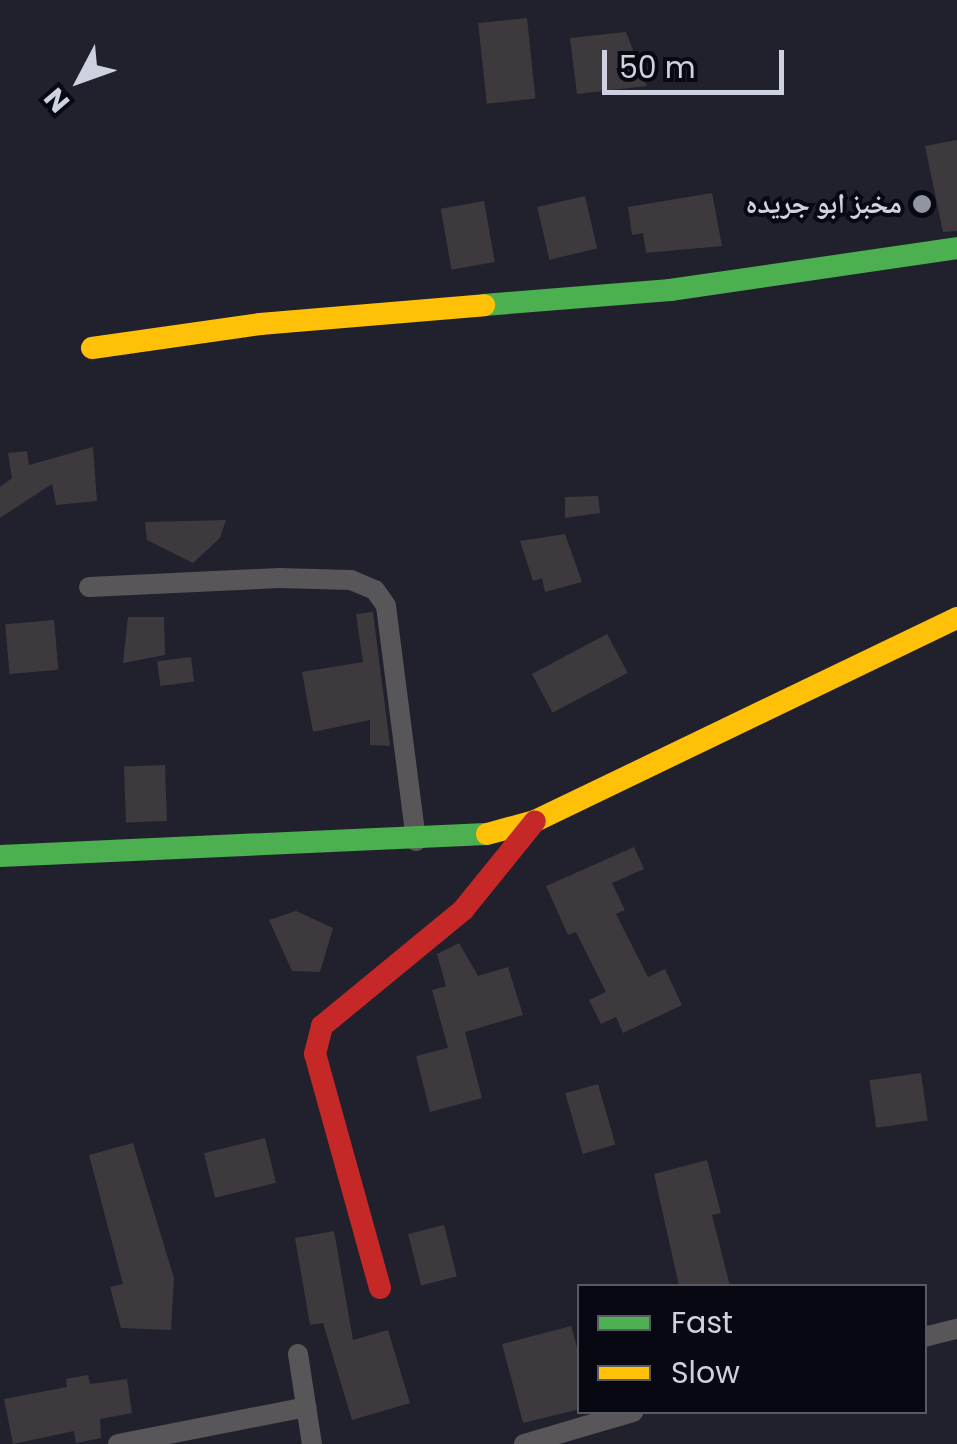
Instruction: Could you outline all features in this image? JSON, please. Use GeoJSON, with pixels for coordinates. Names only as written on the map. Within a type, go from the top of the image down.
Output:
{"type":"FeatureCollection","features":[{"type":"Feature","properties":{"kind":"street"},"geometry":{"type":"LineString","coordinates":[[92,348],[260,324],[670,290],[957,248]]}},
{"type":"Feature","properties":{"kind":"street"},"geometry":{"type":"LineString","coordinates":[[89,587],[279,578],[351,580],[374,590],[386,606],[416,841]]}},
{"type":"Feature","properties":{"kind":"street"},"geometry":{"type":"LineString","coordinates":[[0,856],[470,838],[534,821],[957,618]]}},
{"type":"Feature","properties":{"kind":"street"},"geometry":{"type":"LineString","coordinates":[[380,1288],[315,1054],[322,1026],[463,910],[534,821]]}},
{"type":"Feature","properties":{"kind":"street"},"geometry":{"type":"LineString","coordinates":[[927,1337],[957,1330]]}},
{"type":"Feature","properties":{"kind":"street"},"geometry":{"type":"LineString","coordinates":[[298,1354],[312,1444]]}},
{"type":"Feature","properties":{"kind":"street"},"geometry":{"type":"LineString","coordinates":[[118,1444],[306,1407]]}},
{"type":"Feature","properties":{"kind":"street"},"geometry":{"type":"LineString","coordinates":[[524,1444],[625,1414]]}},
{"type":"Feature","properties":{"kind":"building"},"geometry":{"type":"Polygon","coordinates":[[[527,18],[535,99],[487,104],[478,23],[527,18]]]}},
{"type":"Feature","properties":{"kind":"building"},"geometry":{"type":"Polygon","coordinates":[[[626,32],[647,86],[577,94],[570,38],[626,32]]]}},
{"type":"Feature","properties":{"kind":"building"},"geometry":{"type":"Polygon","coordinates":[[[957,140],[957,231],[943,232],[925,146],[957,140]]]}},
{"type":"Feature","properties":{"kind":"building"},"geometry":{"type":"Polygon","coordinates":[[[712,193],[722,246],[646,253],[643,233],[632,235],[628,207],[712,193]]]}},
{"type":"Feature","properties":{"kind":"building"},"geometry":{"type":"Polygon","coordinates":[[[585,196],[597,249],[549,260],[537,207],[585,196]]]}},
{"type":"Feature","properties":{"kind":"building"},"geometry":{"type":"Polygon","coordinates":[[[484,201],[495,262],[451,270],[441,209],[484,201]]]}},
{"type":"Feature","properties":{"kind":"building"},"geometry":{"type":"Polygon","coordinates":[[[93,447],[97,501],[56,505],[52,484],[0,518],[0,487],[12,478],[8,453],[27,451],[29,465],[93,447]]]}},
{"type":"Feature","properties":{"kind":"building"},"geometry":{"type":"Polygon","coordinates":[[[598,496],[600,513],[565,518],[565,497],[598,496]]]}},
{"type":"Feature","properties":{"kind":"building"},"geometry":{"type":"Polygon","coordinates":[[[226,520],[220,538],[193,563],[147,540],[145,522],[226,520]]]}},
{"type":"Feature","properties":{"kind":"building"},"geometry":{"type":"Polygon","coordinates":[[[565,534],[582,582],[545,592],[542,578],[533,581],[520,541],[565,534]]]}},
{"type":"Feature","properties":{"kind":"building"},"geometry":{"type":"Polygon","coordinates":[[[373,612],[390,746],[370,745],[370,720],[313,732],[302,672],[363,662],[356,614],[373,612]]]}},
{"type":"Feature","properties":{"kind":"building"},"geometry":{"type":"Polygon","coordinates":[[[128,617],[164,617],[165,655],[123,663],[128,617]]]}},
{"type":"Feature","properties":{"kind":"building"},"geometry":{"type":"Polygon","coordinates":[[[54,620],[58,670],[10,674],[5,624],[54,620]]]}},
{"type":"Feature","properties":{"kind":"building"},"geometry":{"type":"Polygon","coordinates":[[[607,634],[628,673],[553,713],[532,674],[607,634]]]}},
{"type":"Feature","properties":{"kind":"building"},"geometry":{"type":"Polygon","coordinates":[[[191,657],[194,682],[160,686],[157,661],[191,657]]]}},
{"type":"Feature","properties":{"kind":"building"},"geometry":{"type":"Polygon","coordinates":[[[165,765],[167,821],[126,822],[124,766],[165,765]]]}},
{"type":"Feature","properties":{"kind":"building"},"geometry":{"type":"Polygon","coordinates":[[[634,847],[644,869],[612,883],[625,910],[616,914],[648,977],[665,969],[682,1005],[623,1033],[616,1017],[601,1024],[589,1000],[606,992],[576,932],[568,935],[546,886],[634,847]]]}},
{"type":"Feature","properties":{"kind":"building"},"geometry":{"type":"Polygon","coordinates":[[[296,911],[333,928],[320,972],[292,971],[269,920],[296,911]]]}},
{"type":"Feature","properties":{"kind":"building"},"geometry":{"type":"Polygon","coordinates":[[[459,943],[478,976],[508,967],[523,1015],[465,1032],[482,1098],[430,1112],[416,1056],[448,1048],[432,990],[446,986],[437,954],[459,943]]]}},
{"type":"Feature","properties":{"kind":"building"},"geometry":{"type":"Polygon","coordinates":[[[921,1073],[928,1121],[876,1128],[870,1080],[921,1073]]]}},
{"type":"Feature","properties":{"kind":"building"},"geometry":{"type":"Polygon","coordinates":[[[598,1084],[615,1145],[583,1154],[565,1093],[598,1084]]]}},
{"type":"Feature","properties":{"kind":"building"},"geometry":{"type":"Polygon","coordinates":[[[265,1138],[276,1183],[215,1198],[204,1153],[265,1138]]]}},
{"type":"Feature","properties":{"kind":"building"},"geometry":{"type":"Polygon","coordinates":[[[133,1143],[174,1278],[171,1330],[121,1328],[110,1287],[123,1284],[89,1155],[133,1143]]]}},
{"type":"Feature","properties":{"kind":"building"},"geometry":{"type":"Polygon","coordinates":[[[707,1160],[721,1213],[712,1215],[729,1284],[679,1284],[654,1174],[707,1160]]]}},
{"type":"Feature","properties":{"kind":"building"},"geometry":{"type":"Polygon","coordinates":[[[444,1225],[457,1276],[421,1285],[408,1234],[444,1225]]]}},
{"type":"Feature","properties":{"kind":"building"},"geometry":{"type":"Polygon","coordinates":[[[334,1231],[353,1340],[388,1330],[410,1403],[352,1420],[323,1323],[310,1325],[295,1238],[334,1231]]]}},
{"type":"Feature","properties":{"kind":"building"},"geometry":{"type":"Polygon","coordinates":[[[571,1326],[577,1347],[577,1410],[523,1423],[502,1344],[571,1326]]]}},
{"type":"Feature","properties":{"kind":"building"},"geometry":{"type":"Polygon","coordinates":[[[88,1375],[90,1384],[127,1379],[132,1413],[100,1419],[101,1438],[76,1443],[74,1431],[13,1444],[4,1399],[67,1387],[66,1379],[88,1375]]]}},
{"type":"Feature","properties":{"kind":"traffic: fast"},"geometry":{"type":"LineString","coordinates":[[484,305],[670,290],[957,248]]}},
{"type":"Feature","properties":{"kind":"traffic: fast"},"geometry":{"type":"LineString","coordinates":[[0,856],[487,834]]}},
{"type":"Feature","properties":{"kind":"traffic: slow"},"geometry":{"type":"LineString","coordinates":[[92,348],[260,324],[484,305]]}},
{"type":"Feature","properties":{"kind":"traffic: slow"},"geometry":{"type":"LineString","coordinates":[[487,834],[535,821],[957,618]]}},
{"type":"Feature","properties":{"kind":"traffic: jam"},"geometry":{"type":"LineString","coordinates":[[380,1288],[315,1054],[322,1026],[463,910],[535,821]]}},
{"type":"Feature","properties":{"kind":"place","name":"مخبز ابو جريده"},"geometry":{"type":"Point","coordinates":[922,204]}}]}
